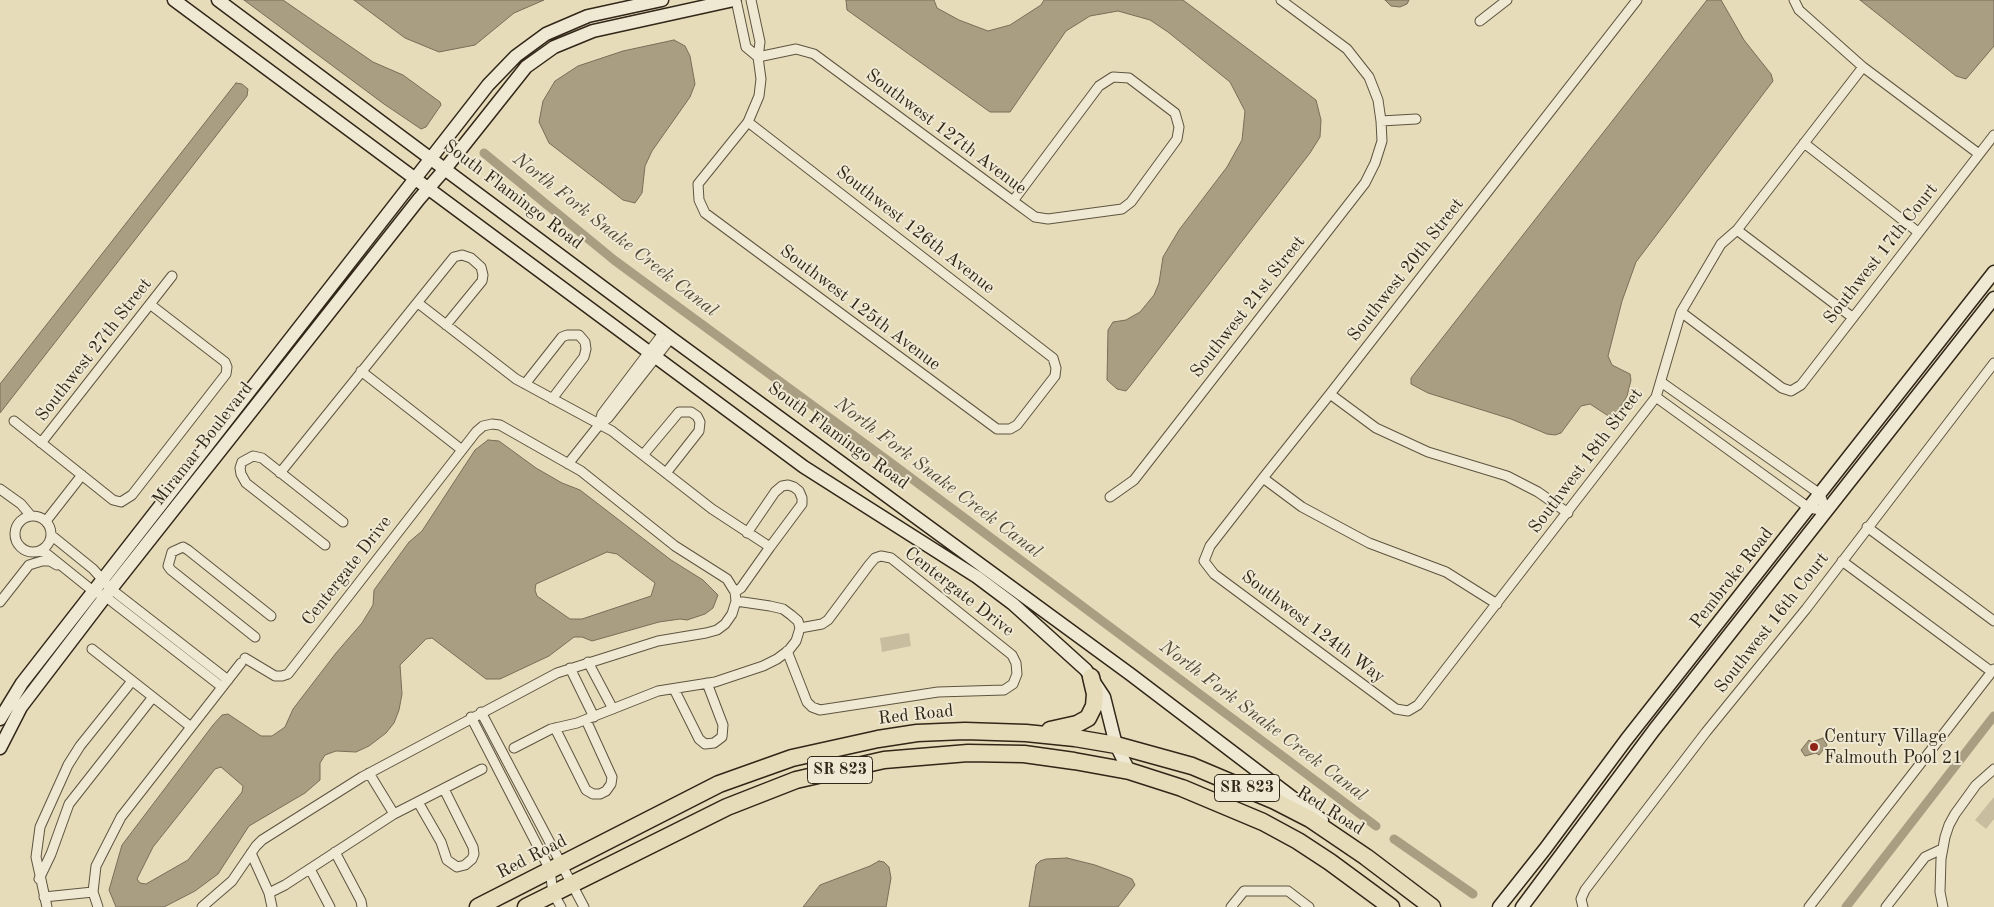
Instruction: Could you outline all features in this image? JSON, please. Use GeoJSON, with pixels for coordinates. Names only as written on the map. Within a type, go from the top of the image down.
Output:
{"type":"FeatureCollection","features":[{"type":"Feature","properties":{"kind":"highway"},"geometry":{"type":"LineString","coordinates":[[1038,734],[1077,724],[1088,718],[1094,706],[1095,694],[1091,678]]}},
{"type":"Feature","properties":{"kind":"highway","name":"Red Road"},"geometry":{"type":"LineString","coordinates":[[478,907],[718,784],[792,758],[878,738],[917,733],[965,731],[1038,734],[1116,745],[1192,766],[1276,801],[1310,819],[1366,857]]}},
{"type":"Feature","properties":{"kind":"highway","name":"SR 823"},"geometry":{"type":"LineString","coordinates":[[526,907],[557,900],[572,883],[727,807],[796,780],[884,760],[968,753],[1024,754],[1074,761],[1129,771],[1182,788],[1263,822],[1298,841],[1391,907]]}},
{"type":"Feature","properties":{"kind":"highway","name":"South Flamingo Road"},"geometry":{"type":"LineString","coordinates":[[1366,857],[1432,907]]}},
{"type":"Feature","properties":{"kind":"main road"},"geometry":{"type":"LineString","coordinates":[[174,0],[804,467],[977,577],[1013,604],[1086,670],[1104,697],[1116,745],[1129,771]]}},
{"type":"Feature","properties":{"kind":"main road","name":"South Flamingo Road"},"geometry":{"type":"LineString","coordinates":[[218,0],[667,335],[1264,774],[1366,857]]}},
{"type":"Feature","properties":{"kind":"main road","name":"Miramar Boulevard"},"geometry":{"type":"LineString","coordinates":[[0,748],[21,707],[107,588],[488,85],[516,56],[546,34],[588,16],[662,0]]}},
{"type":"Feature","properties":{"kind":"main road","name":"Miramar Boulevard"},"geometry":{"type":"LineString","coordinates":[[0,719],[22,684],[93,591],[107,588],[526,67],[554,47],[593,31],[735,0]]}},
{"type":"Feature","properties":{"kind":"main road","name":"Pembroke Road"},"geometry":{"type":"LineString","coordinates":[[1499,907],[1545,849],[1626,740],[1994,272]]}},
{"type":"Feature","properties":{"kind":"main road","name":"Pembroke Road"},"geometry":{"type":"LineString","coordinates":[[1522,907],[1687,688],[1994,298]]}},
{"type":"Feature","properties":{"kind":"main road"},"geometry":{"type":"LineString","coordinates":[[1675,678],[1687,688]]}},
{"type":"Feature","properties":{"kind":"street"},"geometry":{"type":"LineString","coordinates":[[735,0],[746,47],[758,57]]}},
{"type":"Feature","properties":{"kind":"street"},"geometry":{"type":"LineString","coordinates":[[748,122],[759,96],[761,79],[758,57],[760,42],[751,0]]}},
{"type":"Feature","properties":{"kind":"street","name":"Southwest 21st Street"},"geometry":{"type":"LineString","coordinates":[[1110,497],[1134,480],[1365,183],[1375,163],[1382,141],[1381,121],[1378,100],[1369,77],[1347,49],[1281,0]]}},
{"type":"Feature","properties":{"kind":"street"},"geometry":{"type":"LineString","coordinates":[[1480,20],[1507,0]]}},
{"type":"Feature","properties":{"kind":"street","name":"Southwest 20th Street"},"geometry":{"type":"LineString","coordinates":[[1204,561],[1210,546],[1637,0]]}},
{"type":"Feature","properties":{"kind":"street"},"geometry":{"type":"LineString","coordinates":[[1794,0],[1799,10],[1864,67],[1979,154]]}},
{"type":"Feature","properties":{"kind":"street","name":"Southwest 127th Avenue"},"geometry":{"type":"LineString","coordinates":[[758,57],[796,49],[814,54],[1013,201],[1035,217],[1048,220],[1122,209],[1131,202],[1177,139],[1178,127],[1175,113],[1129,78],[1113,77],[1099,86],[1013,201]]}},
{"type":"Feature","properties":{"kind":"street","name":"Southwest 18th Street"},"geometry":{"type":"LineString","coordinates":[[1408,711],[1418,705],[1656,397],[1681,312],[1721,244],[1737,230],[1864,67]]}},
{"type":"Feature","properties":{"kind":"street"},"geometry":{"type":"LineString","coordinates":[[1381,121],[1416,119]]}},
{"type":"Feature","properties":{"kind":"street","name":"Southwest 125th Avenue"},"geometry":{"type":"LineString","coordinates":[[748,122],[698,184],[699,200],[705,213],[997,430],[1010,429]]}},
{"type":"Feature","properties":{"kind":"street","name":"Southwest 126th Avenue"},"geometry":{"type":"LineString","coordinates":[[748,122],[1053,358],[1056,368],[1054,376],[1018,425],[1010,429]]}},
{"type":"Feature","properties":{"kind":"street","name":"Southwest 17th Court"},"geometry":{"type":"LineString","coordinates":[[1681,312],[1782,388],[1791,391],[1801,385],[1994,135]]}},
{"type":"Feature","properties":{"kind":"street"},"geometry":{"type":"LineString","coordinates":[[1804,143],[1918,232]]}},
{"type":"Feature","properties":{"kind":"street"},"geometry":{"type":"LineString","coordinates":[[1737,230],[1852,317]]}},
{"type":"Feature","properties":{"kind":"street"},"geometry":{"type":"LineString","coordinates":[[280,473],[454,258],[462,256],[471,258],[481,267],[482,281],[446,325]]}},
{"type":"Feature","properties":{"kind":"street","name":"Southwest 27th Street"},"geometry":{"type":"LineString","coordinates":[[41,443],[172,276]]}},
{"type":"Feature","properties":{"kind":"street"},"geometry":{"type":"LineString","coordinates":[[418,303],[525,384],[612,431],[712,509],[747,534],[770,547]]}},
{"type":"Feature","properties":{"kind":"street"},"geometry":{"type":"LineString","coordinates":[[14,421],[113,500],[122,502],[132,495],[226,374],[227,367],[225,362],[151,304]]}},
{"type":"Feature","properties":{"kind":"street"},"geometry":{"type":"LineString","coordinates":[[525,384],[562,337],[567,334],[579,335],[585,342],[584,358],[552,399]]}},
{"type":"Feature","properties":{"kind":"street"},"geometry":{"type":"LineString","coordinates":[[568,464],[598,425],[608,418],[619,397],[667,335]]}},
{"type":"Feature","properties":{"kind":"street","name":"Southwest 16th Court"},"geometry":{"type":"LineString","coordinates":[[1582,906],[1581,899],[1585,890],[1994,363]]}},
{"type":"Feature","properties":{"kind":"street"},"geometry":{"type":"LineString","coordinates":[[361,371],[462,450]]}},
{"type":"Feature","properties":{"kind":"street"},"geometry":{"type":"LineString","coordinates":[[1656,397],[1809,508],[1826,511],[1820,494],[1661,382]]}},
{"type":"Feature","properties":{"kind":"street"},"geometry":{"type":"LineString","coordinates":[[1330,394],[1376,428],[1428,452],[1508,476],[1538,492],[1568,513]]}},
{"type":"Feature","properties":{"kind":"street"},"geometry":{"type":"LineString","coordinates":[[643,455],[679,412],[691,412],[700,422],[699,430],[666,473]]}},
{"type":"Feature","properties":{"kind":"street","name":"Centergate Drive"},"geometry":{"type":"LineString","coordinates":[[98,907],[93,892],[96,866],[121,817],[243,660],[275,676],[288,674],[476,432],[483,426],[500,425],[568,464],[614,496],[676,546],[727,579],[736,597]]}},
{"type":"Feature","properties":{"kind":"street"},"geometry":{"type":"LineString","coordinates":[[326,545],[246,483],[243,480],[240,468],[242,462],[252,456],[262,458],[343,522]]}},
{"type":"Feature","properties":{"kind":"street"},"geometry":{"type":"LineString","coordinates":[[46,521],[82,475]]}},
{"type":"Feature","properties":{"kind":"street"},"geometry":{"type":"LineString","coordinates":[[1263,478],[1302,507],[1360,539],[1446,572],[1497,604]]}},
{"type":"Feature","properties":{"kind":"street"},"geometry":{"type":"LineString","coordinates":[[202,907],[232,881],[262,840],[369,773],[471,717],[570,668],[658,641],[717,630],[725,624],[732,614],[736,597],[741,588],[802,504],[799,491],[788,485],[782,486],[775,492],[747,534]]}},
{"type":"Feature","properties":{"kind":"street"},"geometry":{"type":"LineString","coordinates":[[0,489],[21,504],[31,516]]}},
{"type":"Feature","properties":{"kind":"street"},"geometry":{"type":"LineString","coordinates":[[31,516],[36,516],[46,521],[51,535],[47,546],[42,550],[31,552],[21,546],[18,542],[16,531],[21,521],[31,516]]}},
{"type":"Feature","properties":{"kind":"street"},"geometry":{"type":"LineString","coordinates":[[1867,527],[1994,621]]}},
{"type":"Feature","properties":{"kind":"street"},"geometry":{"type":"LineString","coordinates":[[51,535],[93,569],[107,588],[225,684]]}},
{"type":"Feature","properties":{"kind":"street"},"geometry":{"type":"LineString","coordinates":[[255,636],[171,570],[168,566],[172,552],[183,548],[188,550],[271,616]]}},
{"type":"Feature","properties":{"kind":"street"},"geometry":{"type":"LineString","coordinates":[[42,550],[93,591]]}},
{"type":"Feature","properties":{"kind":"street"},"geometry":{"type":"LineString","coordinates":[[29,566],[31,552]]}},
{"type":"Feature","properties":{"kind":"street","name":"Centergate Drive"},"geometry":{"type":"LineString","coordinates":[[787,651],[807,702],[812,707],[820,710],[938,692],[1004,690],[1013,684],[1017,674],[1016,662],[1012,655],[890,558],[881,556],[874,558],[828,620],[822,624],[800,628]]}},
{"type":"Feature","properties":{"kind":"street"},"geometry":{"type":"LineString","coordinates":[[1,599],[29,566],[42,561],[50,561],[64,568]]}},
{"type":"Feature","properties":{"kind":"street","name":"Southwest 124th Way"},"geometry":{"type":"LineString","coordinates":[[1204,561],[1214,574],[1396,709],[1408,711]]}},
{"type":"Feature","properties":{"kind":"street"},"geometry":{"type":"LineString","coordinates":[[1809,907],[1993,671],[1842,561]]}},
{"type":"Feature","properties":{"kind":"street"},"geometry":{"type":"LineString","coordinates":[[514,748],[555,728],[590,718],[658,691],[707,683],[763,666],[777,659],[796,641],[800,628],[798,621],[783,609],[736,597]]}},
{"type":"Feature","properties":{"kind":"street"},"geometry":{"type":"LineString","coordinates":[[92,648],[191,727]]}},
{"type":"Feature","properties":{"kind":"street"},"geometry":{"type":"LineString","coordinates":[[588,662],[613,709]]}},
{"type":"Feature","properties":{"kind":"street"},"geometry":{"type":"LineString","coordinates":[[555,728],[586,790],[593,794],[600,794],[611,784],[612,776],[570,668]]}},
{"type":"Feature","properties":{"kind":"street"},"geometry":{"type":"LineString","coordinates":[[47,907],[39,879],[36,857],[40,827],[68,765],[80,746],[132,681]]}},
{"type":"Feature","properties":{"kind":"street"},"geometry":{"type":"LineString","coordinates":[[674,689],[699,739],[705,744],[714,743],[722,737],[723,725],[707,683]]}},
{"type":"Feature","properties":{"kind":"street"},"geometry":{"type":"LineString","coordinates":[[39,879],[69,804],[153,697]]}},
{"type":"Feature","properties":{"kind":"street"},"geometry":{"type":"LineString","coordinates":[[481,712],[556,867],[557,900]]}},
{"type":"Feature","properties":{"kind":"street"},"geometry":{"type":"LineString","coordinates":[[471,717],[556,867],[572,883],[584,907]]}},
{"type":"Feature","properties":{"kind":"street"},"geometry":{"type":"LineString","coordinates":[[1943,907],[1940,892],[1942,849],[1949,825],[1976,785],[1994,768]]}},
{"type":"Feature","properties":{"kind":"street"},"geometry":{"type":"LineString","coordinates":[[269,893],[310,869],[394,814],[482,770]]}},
{"type":"Feature","properties":{"kind":"street"},"geometry":{"type":"LineString","coordinates":[[369,773],[394,814]]}},
{"type":"Feature","properties":{"kind":"street"},"geometry":{"type":"LineString","coordinates":[[418,802],[441,842],[446,860],[457,867],[465,865],[472,859],[474,854],[473,847],[444,789]]}},
{"type":"Feature","properties":{"kind":"street"},"geometry":{"type":"LineString","coordinates":[[49,807],[65,814]]}},
{"type":"Feature","properties":{"kind":"street"},"geometry":{"type":"LineString","coordinates":[[1886,907],[1926,857],[1942,849]]}},
{"type":"Feature","properties":{"kind":"street"},"geometry":{"type":"LineString","coordinates":[[335,852],[361,901],[362,907]]}},
{"type":"Feature","properties":{"kind":"street"},"geometry":{"type":"LineString","coordinates":[[251,853],[269,893],[272,907]]}},
{"type":"Feature","properties":{"kind":"street"},"geometry":{"type":"LineString","coordinates":[[310,869],[330,907]]}},
{"type":"Feature","properties":{"kind":"street"},"geometry":{"type":"LineString","coordinates":[[1231,907],[1244,891],[1288,891],[1309,907]]}},
{"type":"Feature","properties":{"kind":"street"},"geometry":{"type":"LineString","coordinates":[[44,897],[93,892]]}},
{"type":"Feature","properties":{"kind":"shaded area"},"geometry":{"type":"Polygon","coordinates":[[[244,0],[283,0],[373,62],[403,75],[440,102],[441,105],[426,127],[421,129],[384,104],[244,0]]]}},
{"type":"Feature","properties":{"kind":"shaded area"},"geometry":{"type":"Polygon","coordinates":[[[354,0],[544,0],[514,13],[475,45],[439,52],[405,38],[354,0]]]}},
{"type":"Feature","properties":{"kind":"shaded area"},"geometry":{"type":"Polygon","coordinates":[[[846,0],[934,0],[937,8],[959,20],[988,31],[1010,25],[1041,5],[1044,0],[1183,0],[1316,100],[1321,120],[1320,137],[1310,153],[1131,385],[1126,391],[1117,389],[1107,380],[1108,330],[1113,322],[1126,320],[1140,312],[1154,295],[1159,283],[1163,257],[1179,230],[1227,167],[1242,140],[1245,111],[1230,82],[1168,32],[1150,20],[1118,11],[1090,16],[1066,31],[1010,112],[990,112],[847,10],[846,0]]]}},
{"type":"Feature","properties":{"kind":"shaded area"},"geometry":{"type":"Polygon","coordinates":[[[1385,0],[1409,0],[1407,4],[1400,7],[1391,6],[1385,0]]]}},
{"type":"Feature","properties":{"kind":"shaded area"},"geometry":{"type":"Polygon","coordinates":[[[1707,0],[1721,0],[1744,40],[1771,74],[1773,81],[1636,262],[1622,301],[1608,356],[1612,365],[1630,374],[1631,380],[1627,396],[1617,412],[1610,417],[1590,404],[1581,406],[1561,433],[1555,435],[1547,434],[1511,419],[1428,393],[1411,384],[1411,378],[1707,0]]]}},
{"type":"Feature","properties":{"kind":"shaded area"},"geometry":{"type":"Polygon","coordinates":[[[1860,0],[1994,0],[1994,46],[1966,79],[1956,76],[1860,0]]]}},
{"type":"Feature","properties":{"kind":"shaded area"},"geometry":{"type":"Polygon","coordinates":[[[674,40],[685,46],[690,56],[695,84],[690,97],[652,151],[645,166],[642,193],[635,203],[623,200],[549,143],[539,122],[543,101],[555,81],[578,66],[623,51],[674,40]]]}},
{"type":"Feature","properties":{"kind":"shaded area"},"geometry":{"type":"Polygon","coordinates":[[[236,83],[242,84],[248,89],[247,96],[0,413],[0,384],[236,83]]]}},
{"type":"Feature","properties":{"kind":"shaded area"},"geometry":{"type":"Polygon","coordinates":[[[488,440],[499,441],[536,468],[562,483],[580,490],[671,560],[703,580],[718,595],[713,608],[705,614],[687,620],[659,622],[592,641],[582,637],[574,637],[549,656],[500,679],[486,679],[432,638],[426,639],[400,665],[402,694],[399,710],[394,723],[386,733],[369,746],[356,752],[336,751],[325,755],[320,763],[320,780],[305,793],[249,826],[218,874],[195,891],[164,907],[116,907],[109,890],[122,845],[213,725],[222,715],[228,714],[261,736],[272,736],[285,727],[293,709],[336,653],[362,623],[373,605],[374,590],[409,542],[422,531],[475,450],[488,440]],[[607,552],[536,584],[537,596],[570,619],[582,619],[651,596],[655,583],[617,554],[607,552]],[[221,767],[215,769],[153,847],[137,879],[140,883],[146,884],[188,860],[242,792],[243,786],[221,767]]]}},
{"type":"Feature","properties":{"kind":"shaded area"},"geometry":{"type":"Polygon","coordinates":[[[909,633],[911,646],[882,652],[880,638],[909,633]]]}},
{"type":"Feature","properties":{"kind":"shaded area","name":"Century Village Falmouth Pool 21"},"geometry":{"type":"Polygon","coordinates":[[[1823,738],[1827,745],[1819,755],[1816,753],[1805,756],[1801,750],[1809,740],[1812,742],[1823,738]]]}},
{"type":"Feature","properties":{"kind":"shaded area"},"geometry":{"type":"Polygon","coordinates":[[[1994,797],[1994,819],[1986,829],[1975,820],[1994,797]]]}},
{"type":"Feature","properties":{"kind":"shaded area"},"geometry":{"type":"Polygon","coordinates":[[[1067,858],[1095,865],[1125,876],[1132,879],[1135,885],[1118,907],[1029,907],[1036,865],[1046,859],[1067,858]]]}},
{"type":"Feature","properties":{"kind":"shaded area"},"geometry":{"type":"Polygon","coordinates":[[[879,861],[884,862],[889,867],[891,878],[886,907],[803,907],[820,885],[879,861]]]}},
{"type":"Feature","properties":{"kind":"waterway","name":"North Fork Snake Creek Canal"},"geometry":{"type":"LineString","coordinates":[[484,153],[614,260],[891,463],[1376,826]]}},
{"type":"Feature","properties":{"kind":"waterway"},"geometry":{"type":"LineString","coordinates":[[1846,907],[1994,716]]}},
{"type":"Feature","properties":{"kind":"waterway","name":"North Fork Snake Creek Canal"},"geometry":{"type":"LineString","coordinates":[[1394,839],[1473,894]]}},
{"type":"Feature","properties":{"kind":"place","name":"Century Village Falmouth Pool 21"},"geometry":{"type":"Point","coordinates":[1814,747]}}]}
